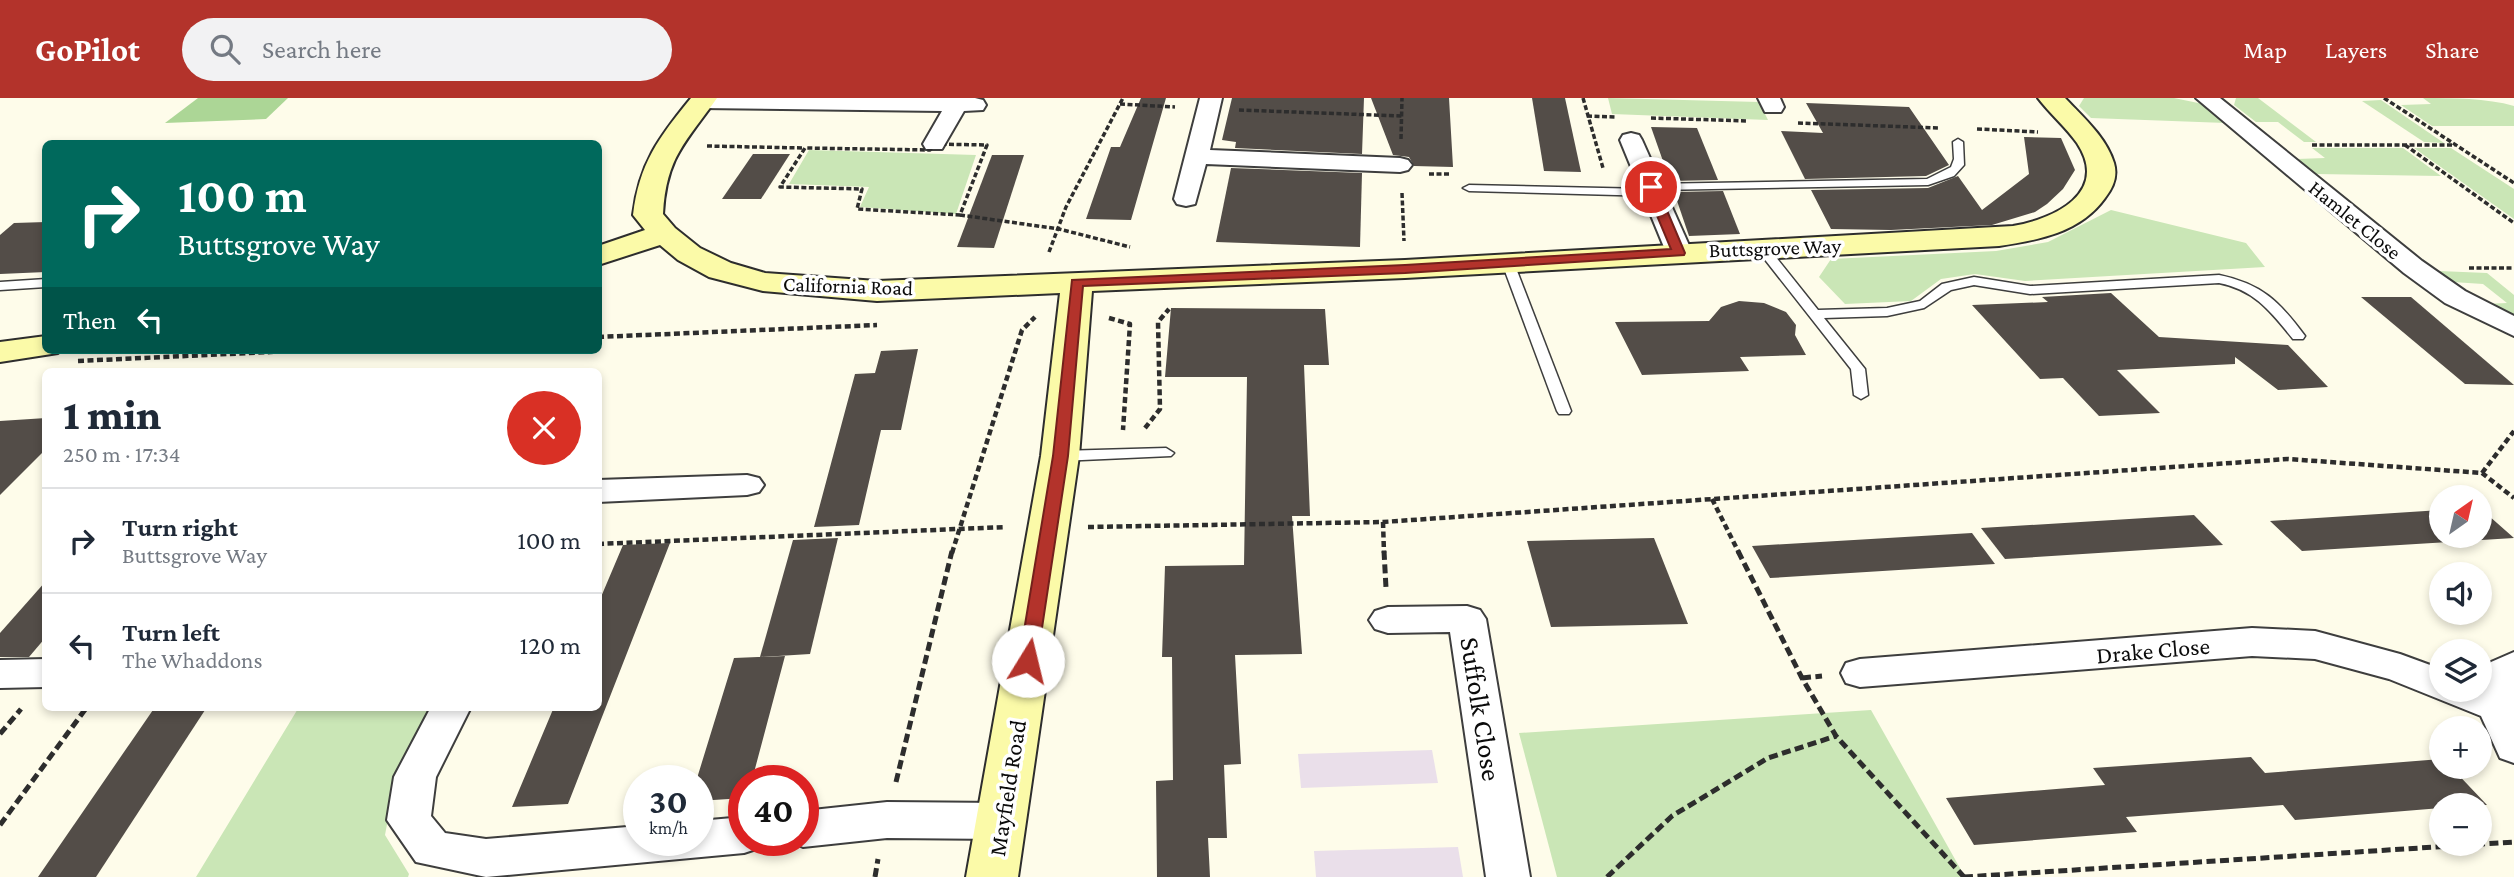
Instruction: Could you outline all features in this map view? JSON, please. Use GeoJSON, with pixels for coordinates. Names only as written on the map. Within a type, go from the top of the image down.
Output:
{"type":"FeatureCollection","features":[{"type":"Feature","properties":{"kind":"street","name":"Buttsgrove Way"},"geometry":{"type":"LineString","coordinates":[[1087,299],[1223,276],[2000,237],[2053,225],[2076,212],[2101,183],[2101,165],[2084,134],[2051,98]]}},
{"type":"Feature","properties":{"kind":"street","name":"Hamlet Close"},"geometry":{"type":"LineString","coordinates":[[2207,98],[2413,267],[2455,297],[2514,327]]}},
{"type":"Feature","properties":{"kind":"street"},"geometry":{"type":"LineString","coordinates":[[703,99],[966,105],[934,144]]}},
{"type":"Feature","properties":{"kind":"street","name":"California Road"},"geometry":{"type":"LineString","coordinates":[[703,99],[666,145],[649,189],[648,215],[664,234],[689,254],[720,270],[763,282],[801,287],[1087,299]]}},
{"type":"Feature","properties":{"kind":"street"},"geometry":{"type":"LineString","coordinates":[[1186,199],[1198,158],[1209,103]]}},
{"type":"Feature","properties":{"kind":"street"},"geometry":{"type":"LineString","coordinates":[[1631,141],[1679,253]]}},
{"type":"Feature","properties":{"kind":"street"},"geometry":{"type":"LineString","coordinates":[[1198,158],[1400,165]]}},
{"type":"Feature","properties":{"kind":"street"},"geometry":{"type":"LineString","coordinates":[[602,255],[664,234]]}},
{"type":"Feature","properties":{"kind":"street","name":"Mayfield Road"},"geometry":{"type":"LineString","coordinates":[[992,877],[1087,299]]}},
{"type":"Feature","properties":{"kind":"street"},"geometry":{"type":"LineString","coordinates":[[0,352],[42,353]]}},
{"type":"Feature","properties":{"kind":"street"},"geometry":{"type":"LineString","coordinates":[[602,491],[747,485]]}},
{"type":"Feature","properties":{"kind":"street","name":"Suffolk Close"},"geometry":{"type":"LineString","coordinates":[[1388,621],[1467,619],[1508,877]]}},
{"type":"Feature","properties":{"kind":"street","name":"Drake Close"},"geometry":{"type":"LineString","coordinates":[[1860,673],[2252,642],[2315,645],[2400,668],[2429,680]]}},
{"type":"Feature","properties":{"kind":"street"},"geometry":{"type":"LineString","coordinates":[[2514,666],[2505,672],[2497,706],[2514,747]]}},
{"type":"Feature","properties":{"kind":"street"},"geometry":{"type":"LineString","coordinates":[[0,674],[42,673]]}},
{"type":"Feature","properties":{"kind":"street"},"geometry":{"type":"LineString","coordinates":[[2486,702],[2497,706]]}},
{"type":"Feature","properties":{"kind":"street"},"geometry":{"type":"LineString","coordinates":[[450,711],[415,777],[409,820],[432,849],[512,867],[728,837]]}},
{"type":"Feature","properties":{"kind":"street"},"geometry":{"type":"LineString","coordinates":[[819,827],[887,820],[1002,821]]}},
{"type":"Feature","properties":{"kind":"lane"},"geometry":{"type":"LineString","coordinates":[[1469,188],[1610,192],[1928,182],[1947,175],[1958,167],[1962,157],[1958,142]]}},
{"type":"Feature","properties":{"kind":"lane"},"geometry":{"type":"LineString","coordinates":[[1763,249],[1858,369],[1861,395]]}},
{"type":"Feature","properties":{"kind":"lane"},"geometry":{"type":"LineString","coordinates":[[1508,263],[1564,411]]}},
{"type":"Feature","properties":{"kind":"lane"},"geometry":{"type":"LineString","coordinates":[[1816,314],[1887,312],[1924,304],[1947,287],[1974,281],[2031,290],[2219,279],[2244,283],[2261,292],[2298,336]]}},
{"type":"Feature","properties":{"kind":"lane"},"geometry":{"type":"LineString","coordinates":[[0,286],[42,284]]}},
{"type":"Feature","properties":{"kind":"lane"},"geometry":{"type":"LineString","coordinates":[[1060,456],[1166,453]]}},
{"type":"Feature","properties":{"kind":"path"},"geometry":{"type":"LineString","coordinates":[[1049,254],[1066,207],[1123,98]]}},
{"type":"Feature","properties":{"kind":"path"},"geometry":{"type":"LineString","coordinates":[[1583,98],[1610,192]]}},
{"type":"Feature","properties":{"kind":"path"},"geometry":{"type":"LineString","coordinates":[[2384,98],[2514,183]]}},
{"type":"Feature","properties":{"kind":"path"},"geometry":{"type":"LineString","coordinates":[[1120,104],[1209,103],[1402,116]]}},
{"type":"Feature","properties":{"kind":"path"},"geometry":{"type":"LineString","coordinates":[[1587,116],[1615,117]]}},
{"type":"Feature","properties":{"kind":"path"},"geometry":{"type":"LineString","coordinates":[[1643,118],[1755,121]]}},
{"type":"Feature","properties":{"kind":"path"},"geometry":{"type":"LineString","coordinates":[[1797,123],[1950,128]]}},
{"type":"Feature","properties":{"kind":"path"},"geometry":{"type":"LineString","coordinates":[[1975,129],[2084,134]]}},
{"type":"Feature","properties":{"kind":"path"},"geometry":{"type":"LineString","coordinates":[[666,145],[930,150],[934,144],[988,145],[960,215]]}},
{"type":"Feature","properties":{"kind":"path"},"geometry":{"type":"LineString","coordinates":[[2264,145],[2455,145]]}},
{"type":"Feature","properties":{"kind":"path"},"geometry":{"type":"LineString","coordinates":[[2404,145],[2514,223]]}},
{"type":"Feature","properties":{"kind":"path"},"geometry":{"type":"LineString","coordinates":[[805,148],[780,187],[862,189],[857,209],[960,215],[1059,229],[1136,248]]}},
{"type":"Feature","properties":{"kind":"path"},"geometry":{"type":"LineString","coordinates":[[1123,454],[1160,409],[1158,322],[1171,306],[1223,276]]}},
{"type":"Feature","properties":{"kind":"path"},"geometry":{"type":"LineString","coordinates":[[1087,299],[1130,324],[1123,409],[1123,454]]}},
{"type":"Feature","properties":{"kind":"path"},"geometry":{"type":"LineString","coordinates":[[875,877],[958,527],[1022,330],[1036,317],[1027,314]]}},
{"type":"Feature","properties":{"kind":"path"},"geometry":{"type":"LineString","coordinates":[[602,337],[877,325]]}},
{"type":"Feature","properties":{"kind":"path"},"geometry":{"type":"LineString","coordinates":[[2482,473],[2514,431]]}},
{"type":"Feature","properties":{"kind":"path"},"geometry":{"type":"LineString","coordinates":[[602,544],[958,527],[1383,522],[2288,459],[2482,473],[2514,498]]}},
{"type":"Feature","properties":{"kind":"path"},"geometry":{"type":"LineString","coordinates":[[1712,499],[1802,678],[1836,736],[1964,877],[2514,842]]}},
{"type":"Feature","properties":{"kind":"path"},"geometry":{"type":"LineString","coordinates":[[1383,522],[1388,621]]}},
{"type":"Feature","properties":{"kind":"path"},"geometry":{"type":"LineString","coordinates":[[0,825],[84,711]]}},
{"type":"Feature","properties":{"kind":"path"},"geometry":{"type":"LineString","coordinates":[[1607,877],[1672,816],[1768,758],[1836,736]]}},
{"type":"Feature","properties":{"kind":"shaded area"},"geometry":{"type":"Polygon","coordinates":[[[1432,750],[1438,783],[1301,788],[1298,754],[1432,750]]]}},
{"type":"Feature","properties":{"kind":"shaded area"},"geometry":{"type":"Polygon","coordinates":[[[1458,847],[1463,877],[1316,877],[1314,851],[1458,847]]]}},
{"type":"Feature","properties":{"kind":"green space"},"geometry":{"type":"Polygon","coordinates":[[[198,98],[288,98],[266,119],[165,123],[198,98]]]}},
{"type":"Feature","properties":{"kind":"green space"},"geometry":{"type":"Polygon","coordinates":[[[1608,98],[1759,102],[1768,120],[1612,114],[1608,98]]]}},
{"type":"Feature","properties":{"kind":"green space"},"geometry":{"type":"Polygon","coordinates":[[[2084,98],[2174,98],[2203,104],[2226,123],[2091,118],[2079,106],[2084,98]]]}},
{"type":"Feature","properties":{"kind":"green space"},"geometry":{"type":"Polygon","coordinates":[[[2236,98],[2258,98],[2316,142],[2304,142],[2278,122],[2256,122],[2234,105],[2236,98]]]}},
{"type":"Feature","properties":{"kind":"green space"},"geometry":{"type":"Polygon","coordinates":[[[2423,98],[2481,100],[2514,106],[2514,126],[2432,126],[2401,105],[2431,104],[2423,98]]]}},
{"type":"Feature","properties":{"kind":"green space"},"geometry":{"type":"Polygon","coordinates":[[[2381,100],[2444,143],[2424,142],[2362,101],[2381,100]]]}},
{"type":"Feature","properties":{"kind":"green space"},"geometry":{"type":"Polygon","coordinates":[[[2312,148],[2403,148],[2441,176],[2316,174],[2297,159],[2325,158],[2312,148]]]}},
{"type":"Feature","properties":{"kind":"green space"},"geometry":{"type":"Polygon","coordinates":[[[2414,148],[2451,148],[2514,189],[2514,219],[2414,148]]]}},
{"type":"Feature","properties":{"kind":"green space"},"geometry":{"type":"Polygon","coordinates":[[[809,150],[976,155],[956,214],[860,207],[869,187],[789,184],[809,150]]]}},
{"type":"Feature","properties":{"kind":"green space"},"geometry":{"type":"Polygon","coordinates":[[[2111,210],[2246,243],[2265,267],[2025,281],[1975,274],[1941,279],[1911,301],[1845,304],[1819,277],[1831,259],[1996,251],[2048,242],[2111,210]]]}},
{"type":"Feature","properties":{"kind":"green space"},"geometry":{"type":"Polygon","coordinates":[[[2439,271],[2487,273],[2514,295],[2514,318],[2484,304],[2507,303],[2483,284],[2453,282],[2439,271]]]}},
{"type":"Feature","properties":{"kind":"green space"},"geometry":{"type":"Polygon","coordinates":[[[1871,710],[1965,877],[1557,877],[1519,733],[1871,710]]]}},
{"type":"Feature","properties":{"kind":"green space"},"geometry":{"type":"Polygon","coordinates":[[[297,711],[437,711],[393,792],[385,835],[409,874],[408,877],[196,877],[297,711]]]}},
{"type":"Feature","properties":{"kind":"building"},"geometry":{"type":"Polygon","coordinates":[[[1141,98],[1166,98],[1131,220],[1086,219],[1111,147],[1120,147],[1141,98]]]}},
{"type":"Feature","properties":{"kind":"building"},"geometry":{"type":"Polygon","coordinates":[[[1232,98],[1364,98],[1362,154],[1235,148],[1236,142],[1222,140],[1232,98]]]}},
{"type":"Feature","properties":{"kind":"building"},"geometry":{"type":"Polygon","coordinates":[[[1371,98],[1449,98],[1453,167],[1414,166],[1409,157],[1393,155],[1371,98]]]}},
{"type":"Feature","properties":{"kind":"building"},"geometry":{"type":"Polygon","coordinates":[[[1532,98],[1565,98],[1581,172],[1544,171],[1532,98]]]}},
{"type":"Feature","properties":{"kind":"building"},"geometry":{"type":"Polygon","coordinates":[[[1806,103],[1909,107],[1949,165],[1926,176],[1805,179],[1781,131],[1823,133],[1806,103]]]}},
{"type":"Feature","properties":{"kind":"building"},"geometry":{"type":"Polygon","coordinates":[[[1651,127],[1697,128],[1718,180],[1670,181],[1651,127]]]}},
{"type":"Feature","properties":{"kind":"building"},"geometry":{"type":"Polygon","coordinates":[[[2024,137],[2061,138],[2075,170],[2063,189],[2035,212],[1992,225],[1891,230],[1831,229],[1811,190],[1928,188],[1958,176],[1982,210],[2029,174],[2024,137]]]}},
{"type":"Feature","properties":{"kind":"building"},"geometry":{"type":"Polygon","coordinates":[[[753,154],[790,154],[761,199],[722,199],[753,154]]]}},
{"type":"Feature","properties":{"kind":"building"},"geometry":{"type":"Polygon","coordinates":[[[992,155],[1024,155],[994,248],[957,247],[992,155]]]}},
{"type":"Feature","properties":{"kind":"building"},"geometry":{"type":"Polygon","coordinates":[[[1231,168],[1362,173],[1360,247],[1216,242],[1231,168]]]}},
{"type":"Feature","properties":{"kind":"building"},"geometry":{"type":"Polygon","coordinates":[[[1723,191],[1740,234],[1689,236],[1674,192],[1723,191]]]}},
{"type":"Feature","properties":{"kind":"building"},"geometry":{"type":"Polygon","coordinates":[[[42,222],[42,272],[0,274],[0,235],[14,223],[42,222]]]}},
{"type":"Feature","properties":{"kind":"building"},"geometry":{"type":"Polygon","coordinates":[[[2111,293],[2159,337],[2288,345],[2328,387],[2278,390],[2235,357],[2235,364],[2117,370],[2160,413],[2099,416],[2063,378],[2040,379],[1972,305],[2048,302],[2042,297],[2111,293]]]}},
{"type":"Feature","properties":{"kind":"building"},"geometry":{"type":"Polygon","coordinates":[[[2361,297],[2411,297],[2514,385],[2465,384],[2361,297]]]}},
{"type":"Feature","properties":{"kind":"building"},"geometry":{"type":"Polygon","coordinates":[[[1739,301],[1764,303],[1786,312],[1796,325],[1795,335],[1806,355],[1740,357],[1749,371],[1642,375],[1615,322],[1709,321],[1721,307],[1739,301]]]}},
{"type":"Feature","properties":{"kind":"building"},"geometry":{"type":"Polygon","coordinates":[[[1171,308],[1325,309],[1329,365],[1304,365],[1310,516],[1292,516],[1302,654],[1235,655],[1241,764],[1224,765],[1227,838],[1208,838],[1210,877],[1157,877],[1156,781],[1173,780],[1172,657],[1162,657],[1165,566],[1244,565],[1247,377],[1165,377],[1171,308]]]}},
{"type":"Feature","properties":{"kind":"building"},"geometry":{"type":"Polygon","coordinates":[[[918,349],[901,430],[881,430],[859,525],[814,527],[855,374],[875,373],[881,351],[918,349]]]}},
{"type":"Feature","properties":{"kind":"building"},"geometry":{"type":"Polygon","coordinates":[[[42,418],[42,453],[0,495],[0,421],[42,418]]]}},
{"type":"Feature","properties":{"kind":"building"},"geometry":{"type":"Polygon","coordinates":[[[2429,511],[2429,543],[2302,551],[2270,521],[2429,511]]]}},
{"type":"Feature","properties":{"kind":"building"},"geometry":{"type":"Polygon","coordinates":[[[2194,515],[2223,545],[2005,559],[1981,528],[2194,515]]]}},
{"type":"Feature","properties":{"kind":"building"},"geometry":{"type":"Polygon","coordinates":[[[2492,519],[2514,538],[2492,539],[2492,519]]]}},
{"type":"Feature","properties":{"kind":"building"},"geometry":{"type":"Polygon","coordinates":[[[1972,533],[1995,564],[1770,578],[1752,546],[1972,533]]]}},
{"type":"Feature","properties":{"kind":"building"},"geometry":{"type":"Polygon","coordinates":[[[838,538],[810,654],[760,657],[793,540],[838,538]]]}},
{"type":"Feature","properties":{"kind":"building"},"geometry":{"type":"Polygon","coordinates":[[[1654,538],[1688,624],[1551,627],[1527,541],[1654,538]]]}},
{"type":"Feature","properties":{"kind":"building"},"geometry":{"type":"Polygon","coordinates":[[[670,543],[568,804],[512,807],[552,711],[602,711],[602,595],[623,545],[670,543]]]}},
{"type":"Feature","properties":{"kind":"building"},"geometry":{"type":"Polygon","coordinates":[[[42,586],[42,642],[29,657],[0,657],[0,633],[42,586]]]}},
{"type":"Feature","properties":{"kind":"building"},"geometry":{"type":"Polygon","coordinates":[[[785,656],[756,765],[728,765],[728,799],[714,800],[714,765],[701,765],[734,658],[785,656]]]}},
{"type":"Feature","properties":{"kind":"building"},"geometry":{"type":"Polygon","coordinates":[[[152,711],[204,711],[96,877],[38,877],[152,711]]]}},
{"type":"Feature","properties":{"kind":"building"},"geometry":{"type":"Polygon","coordinates":[[[2251,757],[2265,773],[2429,760],[2429,779],[2462,779],[2476,793],[2429,793],[2429,809],[2295,820],[2283,805],[2126,817],[2137,832],[1974,845],[1946,798],[2105,785],[2093,768],[2251,757]]]}},
{"type":"Feature","properties":{"kind":"route"},"geometry":{"type":"LineString","coordinates":[[1028,661],[1060,456],[1077,282],[1405,269],[1679,253],[1651,187]]}}]}
